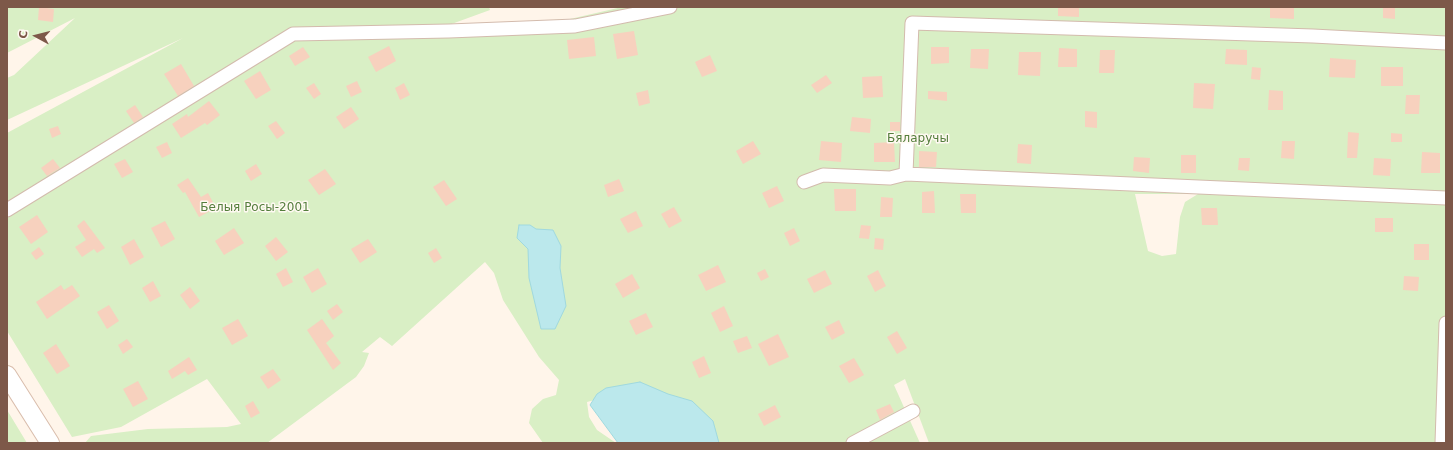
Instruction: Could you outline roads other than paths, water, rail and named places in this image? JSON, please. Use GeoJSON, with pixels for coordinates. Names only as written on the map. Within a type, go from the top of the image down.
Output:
{"type":"FeatureCollection","features":[{"type":"Feature","properties":{"kind":"main road"},"geometry":{"type":"LineString","coordinates":[[7,375],[50,443]]}},
{"type":"Feature","properties":{"kind":"street"},"geometry":{"type":"LineString","coordinates":[[7,210],[293,34],[449,31],[576,26],[670,7]]}},
{"type":"Feature","properties":{"kind":"street"},"geometry":{"type":"LineString","coordinates":[[906,174],[912,23],[1306,36],[1446,44]]}},
{"type":"Feature","properties":{"kind":"street"},"geometry":{"type":"LineString","coordinates":[[804,182],[823,175],[890,178],[906,174],[1446,198]]}},
{"type":"Feature","properties":{"kind":"street"},"geometry":{"type":"LineString","coordinates":[[1442,443],[1446,323]]}},
{"type":"Feature","properties":{"kind":"street"},"geometry":{"type":"LineString","coordinates":[[853,443],[913,411]]}},
{"type":"Feature","properties":{"kind":"water"},"geometry":{"type":"Polygon","coordinates":[[[519,225],[530,225],[536,229],[553,230],[561,246],[560,268],[566,306],[555,329],[541,329],[529,278],[528,249],[517,238],[519,225]]]}},
{"type":"Feature","properties":{"kind":"water"},"geometry":{"type":"Polygon","coordinates":[[[640,382],[668,394],[692,401],[713,421],[719,443],[618,443],[590,405],[597,394],[606,388],[640,382]]]}},
{"type":"Feature","properties":{"kind":"park label","name":"Бяларучы"},"geometry":{"type":"Point","coordinates":[918,139]}},
{"type":"Feature","properties":{"kind":"park label","name":"Белыя Росы-2001"},"geometry":{"type":"Point","coordinates":[255,208]}}]}
